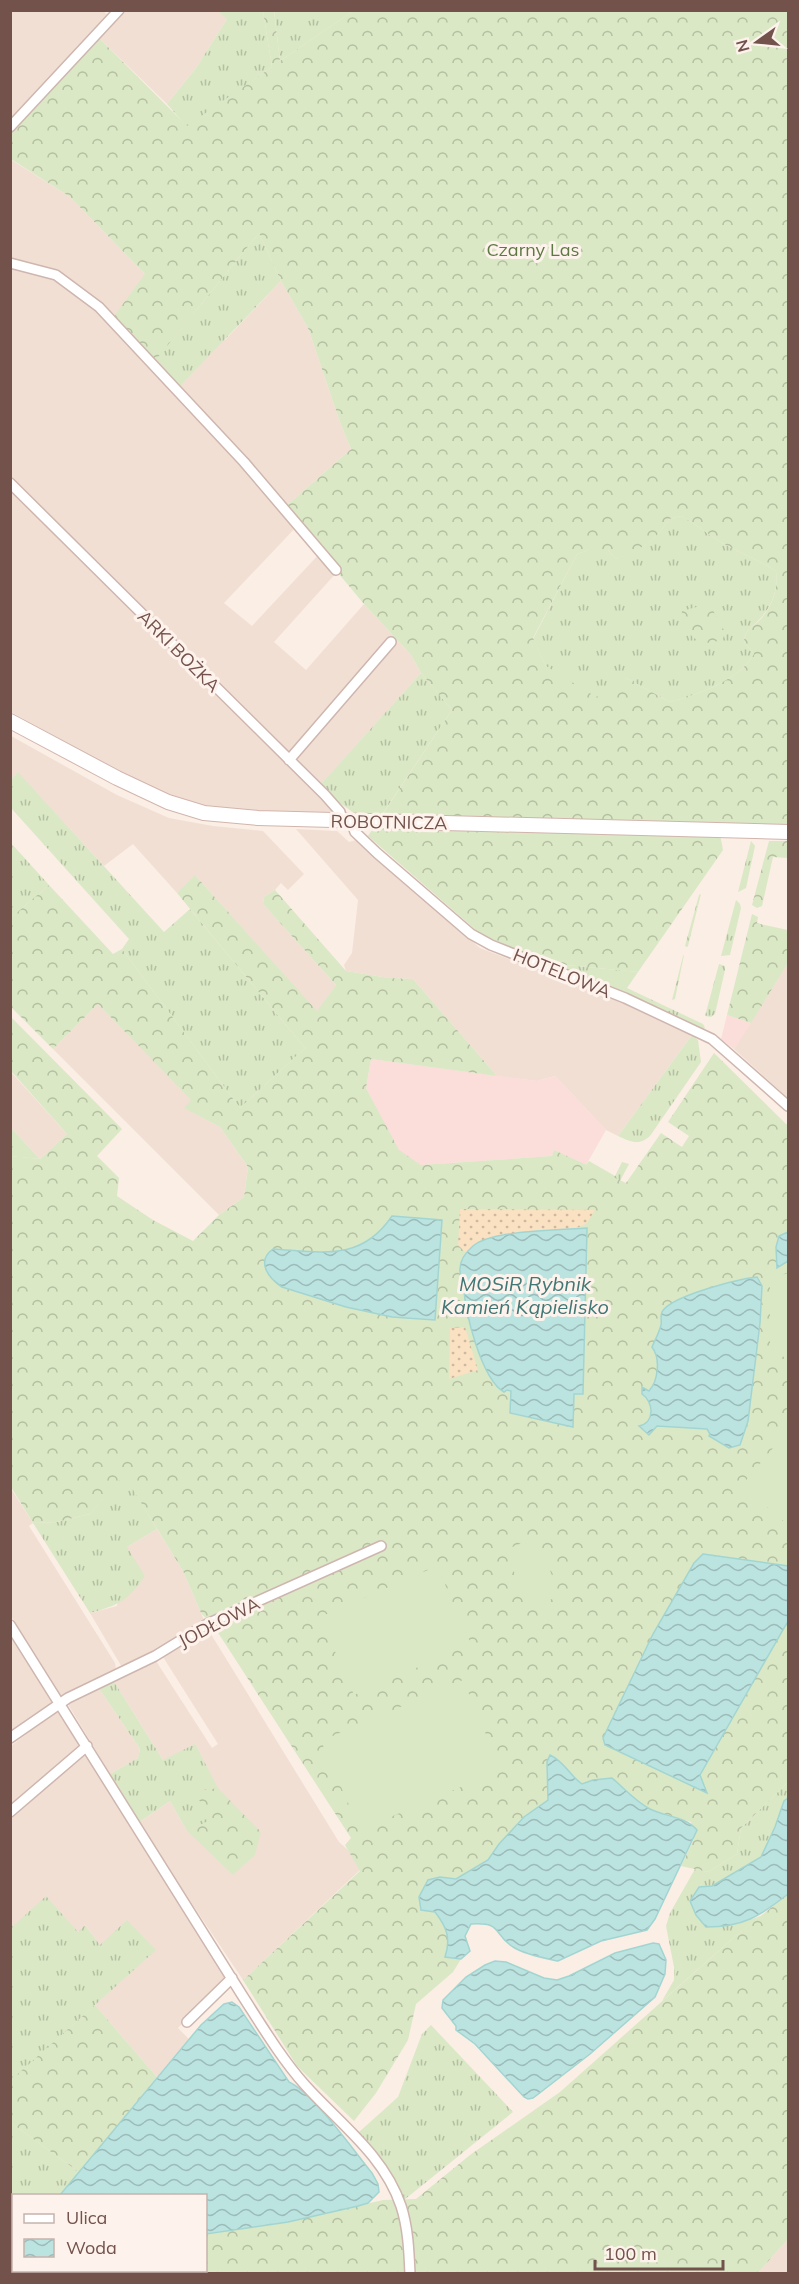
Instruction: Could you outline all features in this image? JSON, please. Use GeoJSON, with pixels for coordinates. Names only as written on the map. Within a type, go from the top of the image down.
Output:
{"type":"FeatureCollection","features":[{"type":"Feature","properties":{"kind":"street"},"geometry":{"type":"LineString","coordinates":[[10,127],[114,12]]}},
{"type":"Feature","properties":{"kind":"street"},"geometry":{"type":"LineString","coordinates":[[10,262],[56,275],[99,307],[244,462],[336,570]]}},
{"type":"Feature","properties":{"kind":"street","name":"ARKI BOŻKA"},"geometry":{"type":"LineString","coordinates":[[10,483],[338,808],[347,820]]}},
{"type":"Feature","properties":{"kind":"street"},"geometry":{"type":"LineString","coordinates":[[289,760],[391,642]]}},
{"type":"Feature","properties":{"kind":"street","name":"ROBOTNICZA"},"geometry":{"type":"LineString","coordinates":[[10,721],[134,787],[185,808],[236,817],[789,832]]}},
{"type":"Feature","properties":{"kind":"street","name":"HOTELOWA"},"geometry":{"type":"LineString","coordinates":[[347,820],[352,829],[376,853],[471,934],[491,945],[625,998],[712,1039],[789,1106]]}},
{"type":"Feature","properties":{"kind":"street","name":"JODŁOWA"},"geometry":{"type":"LineString","coordinates":[[10,1738],[60,1704],[156,1656],[207,1624],[381,1546]]}},
{"type":"Feature","properties":{"kind":"street"},"geometry":{"type":"LineString","coordinates":[[10,1625],[247,2004],[292,2068],[374,2157],[393,2187],[405,2225],[410,2274]]}},
{"type":"Feature","properties":{"kind":"street"},"geometry":{"type":"LineString","coordinates":[[10,1812],[87,1746]]}},
{"type":"Feature","properties":{"kind":"street"},"geometry":{"type":"LineString","coordinates":[[187,2022],[232,1978]]}},
{"type":"Feature","properties":{"kind":"shaded area"},"geometry":{"type":"Polygon","coordinates":[[[11,11],[103,11],[108,15],[11,120],[11,11]]]}},
{"type":"Feature","properties":{"kind":"shaded area"},"geometry":{"type":"Polygon","coordinates":[[[125,11],[218,11],[227,19],[196,68],[167,104],[99,38],[125,11]]]}},
{"type":"Feature","properties":{"kind":"shaded area"},"geometry":{"type":"Polygon","coordinates":[[[10,159],[70,197],[145,274],[225,340],[281,281],[308,328],[351,449],[284,508],[298,525],[224,603],[252,626],[321,552],[337,572],[274,642],[306,670],[364,604],[411,655],[421,673],[315,791],[333,810],[331,815],[215,810],[162,796],[11,712],[10,159]]]}},
{"type":"Feature","properties":{"kind":"shaded area"},"geometry":{"type":"Polygon","coordinates":[[[11,736],[117,795],[169,818],[213,826],[263,831],[304,874],[288,890],[281,883],[264,897],[263,904],[336,985],[317,1012],[196,876],[177,893],[133,844],[104,866],[18,773],[11,780],[11,736]]]}},
{"type":"Feature","properties":{"kind":"shaded area"},"geometry":{"type":"Polygon","coordinates":[[[296,829],[337,831],[349,842],[356,840],[480,948],[616,1000],[692,1035],[618,1136],[606,1130],[555,1076],[537,1081],[497,1076],[413,979],[389,978],[346,971],[344,965],[352,953],[358,900],[296,829]]]}},
{"type":"Feature","properties":{"kind":"shaded area"},"geometry":{"type":"Polygon","coordinates":[[[788,963],[788,1098],[734,1049],[788,963]]]}},
{"type":"Feature","properties":{"kind":"shaded area"},"geometry":{"type":"Polygon","coordinates":[[[98,1004],[192,1100],[185,1108],[220,1127],[248,1167],[244,1197],[219,1215],[53,1049],[98,1004]]]}},
{"type":"Feature","properties":{"kind":"shaded area"},"geometry":{"type":"Polygon","coordinates":[[[727,1015],[751,1023],[734,1049],[721,1039],[727,1015]]]}},
{"type":"Feature","properties":{"kind":"shaded area"},"geometry":{"type":"Polygon","coordinates":[[[371,1059],[537,1081],[555,1076],[606,1130],[586,1165],[554,1150],[552,1156],[421,1165],[399,1151],[366,1088],[371,1059]]]}},
{"type":"Feature","properties":{"kind":"shaded area"},"geometry":{"type":"Polygon","coordinates":[[[10,1071],[67,1134],[40,1159],[11,1128],[10,1071]]]}},
{"type":"Feature","properties":{"kind":"shaded area"},"geometry":{"type":"Polygon","coordinates":[[[10,1487],[33,1523],[29,1526],[115,1663],[114,1672],[61,1698],[11,1616],[10,1487]]]}},
{"type":"Feature","properties":{"kind":"shaded area"},"geometry":{"type":"Polygon","coordinates":[[[157,1529],[183,1571],[204,1620],[158,1651],[123,1669],[90,1613],[117,1606],[127,1547],[157,1529]]]}},
{"type":"Feature","properties":{"kind":"shaded area"},"geometry":{"type":"Polygon","coordinates":[[[209,1631],[339,1842],[348,1850],[360,1870],[243,1980],[138,1823],[170,1801],[187,1831],[163,1760],[113,1680],[156,1661],[212,1748],[218,1744],[163,1657],[209,1631]]]}},
{"type":"Feature","properties":{"kind":"shaded area"},"geometry":{"type":"Polygon","coordinates":[[[10,1633],[53,1703],[10,1735],[10,1633]]]}},
{"type":"Feature","properties":{"kind":"shaded area"},"geometry":{"type":"Polygon","coordinates":[[[98,1687],[140,1749],[138,1758],[110,1774],[69,1706],[69,1702],[98,1687]]]}},
{"type":"Feature","properties":{"kind":"shaded area"},"geometry":{"type":"Polygon","coordinates":[[[57,1710],[80,1746],[11,1809],[11,1746],[57,1710]]]}},
{"type":"Feature","properties":{"kind":"shaded area"},"geometry":{"type":"Polygon","coordinates":[[[84,1753],[226,1974],[226,1978],[178,2028],[189,2039],[157,2077],[95,2005],[155,1950],[100,1945],[85,1925],[78,1932],[12,1926],[11,1923],[11,1815],[84,1753]]]}},
{"type":"Feature","properties":{"kind":"shaded area"},"geometry":{"type":"Polygon","coordinates":[[[788,2239],[788,2273],[758,2273],[788,2239]]]}},
{"type":"Feature","properties":{"kind":"green space"},"geometry":{"type":"Polygon","coordinates":[[[274,10],[353,11],[280,61],[274,10]]]}},
{"type":"Feature","properties":{"kind":"green space"},"geometry":{"type":"Polygon","coordinates":[[[218,11],[263,11],[272,67],[187,127],[167,104],[196,68],[227,19],[218,11]]]}},
{"type":"Feature","properties":{"kind":"green space","name":"Czarny Las"},"geometry":{"type":"Polygon","coordinates":[[[263,11],[274,11],[280,61],[353,11],[788,11],[788,827],[720,834],[723,850],[638,972],[546,963],[498,945],[477,931],[368,836],[452,710],[421,673],[411,655],[364,604],[284,508],[351,449],[308,328],[281,281],[259,233],[154,362],[114,316],[145,274],[70,197],[11,159],[10,133],[99,38],[187,126],[272,67],[263,11]],[[681,516],[669,519],[658,534],[646,544],[616,559],[608,550],[589,550],[577,554],[533,638],[546,666],[596,697],[626,678],[670,702],[717,685],[747,663],[754,654],[744,642],[744,638],[771,603],[776,585],[776,571],[721,542],[681,516]]]}},
{"type":"Feature","properties":{"kind":"green space"},"geometry":{"type":"Polygon","coordinates":[[[259,233],[281,281],[177,389],[154,362],[259,233]]]}},
{"type":"Feature","properties":{"kind":"green space"},"geometry":{"type":"Polygon","coordinates":[[[681,516],[721,542],[776,571],[776,585],[771,603],[744,638],[744,642],[754,654],[739,671],[728,679],[705,691],[681,699],[670,702],[626,678],[595,702],[546,666],[533,639],[577,554],[589,550],[608,550],[616,559],[646,544],[658,534],[669,519],[681,516]]]}},
{"type":"Feature","properties":{"kind":"green space"},"geometry":{"type":"Polygon","coordinates":[[[700,606],[711,607],[725,632],[723,639],[709,643],[699,641],[681,624],[682,611],[700,606]]]}},
{"type":"Feature","properties":{"kind":"green space"},"geometry":{"type":"Polygon","coordinates":[[[421,673],[452,710],[381,816],[354,813],[340,803],[336,803],[321,784],[421,673]]]}},
{"type":"Feature","properties":{"kind":"green space"},"geometry":{"type":"Polygon","coordinates":[[[18,772],[164,932],[190,909],[305,1048],[240,1108],[122,949],[129,939],[11,808],[11,780],[18,772]]]}},
{"type":"Feature","properties":{"kind":"green space"},"geometry":{"type":"Polygon","coordinates":[[[751,841],[755,846],[746,888],[738,892],[751,841]]]}},
{"type":"Feature","properties":{"kind":"green space"},"geometry":{"type":"Polygon","coordinates":[[[769,841],[788,841],[788,858],[773,857],[762,906],[757,908],[752,905],[769,841]]]}},
{"type":"Feature","properties":{"kind":"green space"},"geometry":{"type":"Polygon","coordinates":[[[10,842],[49,885],[13,916],[10,913],[10,842]]]}},
{"type":"Feature","properties":{"kind":"green space"},"geometry":{"type":"Polygon","coordinates":[[[195,875],[317,1011],[336,985],[263,904],[264,897],[275,890],[346,971],[389,978],[413,979],[497,1076],[371,1059],[366,1088],[399,1150],[421,1165],[552,1156],[554,1150],[626,1183],[661,1133],[682,1147],[689,1136],[668,1122],[714,1053],[788,1124],[788,1566],[703,1554],[694,1563],[603,1738],[707,1792],[700,1775],[788,1621],[788,1782],[741,1828],[737,1854],[708,1872],[681,1866],[694,1839],[691,1822],[652,1810],[593,1780],[582,1784],[571,1776],[564,1764],[548,1800],[524,1817],[499,1844],[488,1860],[456,1879],[440,1877],[428,1880],[419,1897],[443,1923],[448,1938],[445,1957],[461,1959],[453,1972],[416,2004],[408,2040],[376,2093],[354,2121],[297,2066],[243,1980],[360,1871],[345,1845],[351,1838],[215,1628],[201,1613],[183,1571],[124,1475],[90,1514],[57,1522],[33,1523],[11,1487],[11,1156],[40,1159],[67,1134],[11,1071],[11,1017],[122,1129],[97,1156],[119,1178],[117,1196],[153,1220],[193,1241],[219,1215],[244,1197],[248,1167],[220,1127],[184,1108],[191,1100],[98,1004],[53,1049],[11,1007],[10,913],[13,916],[49,885],[113,954],[122,949],[240,1108],[305,1048],[177,893],[195,875]]]}},
{"type":"Feature","properties":{"kind":"green space"},"geometry":{"type":"Polygon","coordinates":[[[701,894],[688,946],[687,947],[685,946],[701,894]]]}},
{"type":"Feature","properties":{"kind":"green space"},"geometry":{"type":"Polygon","coordinates":[[[736,900],[741,908],[730,955],[721,956],[736,900]]]}},
{"type":"Feature","properties":{"kind":"green space"},"geometry":{"type":"Polygon","coordinates":[[[752,914],[758,917],[757,923],[788,930],[788,963],[751,1023],[727,1015],[752,914]]]}},
{"type":"Feature","properties":{"kind":"green space"},"geometry":{"type":"Polygon","coordinates":[[[683,956],[675,999],[672,1000],[683,956]]]}},
{"type":"Feature","properties":{"kind":"green space"},"geometry":{"type":"Polygon","coordinates":[[[546,963],[638,972],[627,988],[703,1024],[705,1028],[702,1030],[546,963]]]}},
{"type":"Feature","properties":{"kind":"green space"},"geometry":{"type":"Polygon","coordinates":[[[719,964],[725,966],[725,970],[715,1014],[711,1017],[705,1016],[719,964]]]}},
{"type":"Feature","properties":{"kind":"green space"},"geometry":{"type":"Polygon","coordinates":[[[692,1035],[698,1040],[701,1062],[650,1136],[635,1142],[618,1136],[692,1035]]]}},
{"type":"Feature","properties":{"kind":"green space"},"geometry":{"type":"Polygon","coordinates":[[[11,1128],[40,1159],[11,1156],[11,1128]]]}},
{"type":"Feature","properties":{"kind":"green space"},"geometry":{"type":"Polygon","coordinates":[[[589,1161],[615,1176],[622,1162],[629,1164],[620,1181],[586,1165],[589,1161]]]}},
{"type":"Feature","properties":{"kind":"green space"},"geometry":{"type":"Polygon","coordinates":[[[788,1273],[787,1358],[773,1353],[770,1347],[770,1279],[788,1273]]]}},
{"type":"Feature","properties":{"kind":"green space"},"geometry":{"type":"Polygon","coordinates":[[[788,1430],[788,1525],[742,1485],[788,1430]]]}},
{"type":"Feature","properties":{"kind":"green space"},"geometry":{"type":"Polygon","coordinates":[[[124,1474],[157,1529],[127,1547],[145,1576],[139,1584],[122,1601],[90,1613],[33,1523],[57,1522],[90,1514],[124,1474]]]}},
{"type":"Feature","properties":{"kind":"green space"},"geometry":{"type":"Polygon","coordinates":[[[537,1537],[560,1596],[529,1608],[505,1550],[537,1537]]]}},
{"type":"Feature","properties":{"kind":"green space"},"geometry":{"type":"Polygon","coordinates":[[[437,1566],[471,1644],[354,1695],[320,1617],[437,1566]]]}},
{"type":"Feature","properties":{"kind":"green space"},"geometry":{"type":"Polygon","coordinates":[[[113,1680],[163,1760],[195,1744],[218,1788],[194,1792],[213,1819],[187,1831],[170,1801],[138,1823],[110,1774],[138,1758],[140,1749],[98,1687],[113,1680]]]}},
{"type":"Feature","properties":{"kind":"green space"},"geometry":{"type":"Polygon","coordinates":[[[463,1680],[501,1770],[360,1830],[321,1741],[463,1680]]]}},
{"type":"Feature","properties":{"kind":"green space"},"geometry":{"type":"Polygon","coordinates":[[[788,1782],[788,1798],[784,1801],[761,1857],[712,1886],[699,1887],[737,1924],[761,1916],[662,2001],[674,1980],[674,1967],[666,1926],[670,1913],[695,1869],[708,1872],[737,1854],[741,1828],[788,1782]]]}},
{"type":"Feature","properties":{"kind":"green space"},"geometry":{"type":"Polygon","coordinates":[[[218,1788],[261,1832],[255,1855],[233,1875],[187,1831],[213,1819],[193,1792],[218,1788]]]}},
{"type":"Feature","properties":{"kind":"green space"},"geometry":{"type":"Polygon","coordinates":[[[788,1894],[788,2239],[758,2273],[161,2274],[163,2272],[207,2272],[207,2234],[288,2222],[383,2200],[416,2199],[470,2155],[560,2092],[731,1940],[788,1894]]]}},
{"type":"Feature","properties":{"kind":"green space"},"geometry":{"type":"Polygon","coordinates":[[[46,1896],[78,1932],[85,1925],[100,1945],[127,1920],[156,1950],[11,2081],[10,1923],[13,1926],[46,1896]]]}},
{"type":"Feature","properties":{"kind":"green space"},"geometry":{"type":"Polygon","coordinates":[[[95,2005],[157,2077],[79,2172],[11,2123],[10,2081],[95,2005]]]}},
{"type":"Feature","properties":{"kind":"green space"},"geometry":{"type":"Polygon","coordinates":[[[431,2025],[513,2112],[404,2200],[383,2162],[358,2133],[398,2097],[422,2034],[431,2025]]]}},
{"type":"Feature","properties":{"kind":"green space"},"geometry":{"type":"Polygon","coordinates":[[[11,2123],[79,2172],[61,2194],[12,2194],[11,2252],[11,2123]]]}},
{"type":"Feature","properties":{"kind":"green space"},"geometry":{"type":"Polygon","coordinates":[[[11,2252],[12,2272],[68,2273],[11,2273],[11,2252]]]}},
{"type":"Feature","properties":{"kind":"sand"},"geometry":{"type":"Polygon","coordinates":[[[460,1209],[595,1210],[587,1223],[575,1229],[503,1234],[475,1244],[466,1253],[458,1245],[460,1209]]]}},
{"type":"Feature","properties":{"kind":"sand"},"geometry":{"type":"Polygon","coordinates":[[[465,1327],[478,1370],[449,1379],[450,1328],[465,1327]]]}},
{"type":"Feature","properties":{"kind":"water"},"geometry":{"type":"Polygon","coordinates":[[[392,1216],[442,1220],[435,1320],[392,1317],[346,1307],[282,1287],[272,1279],[266,1269],[265,1259],[273,1249],[324,1252],[354,1247],[380,1231],[392,1216]]]}},
{"type":"Feature","properties":{"kind":"water","name":"MOSiR Rybnik Kamień Kąpielisko"},"geometry":{"type":"Polygon","coordinates":[[[587,1228],[583,1394],[574,1394],[573,1427],[510,1413],[511,1391],[504,1392],[488,1374],[471,1328],[460,1274],[462,1259],[473,1246],[495,1237],[527,1232],[587,1228]]]}},
{"type":"Feature","properties":{"kind":"water"},"geometry":{"type":"Polygon","coordinates":[[[788,1232],[788,1261],[777,1268],[776,1247],[779,1236],[788,1232]]]}},
{"type":"Feature","properties":{"kind":"water"},"geometry":{"type":"Polygon","coordinates":[[[757,1277],[762,1286],[760,1323],[748,1421],[740,1445],[729,1448],[709,1436],[707,1429],[657,1426],[649,1435],[639,1426],[648,1421],[651,1412],[649,1402],[642,1394],[642,1387],[649,1391],[656,1376],[657,1358],[652,1347],[660,1328],[662,1312],[668,1306],[691,1294],[757,1277]]]}},
{"type":"Feature","properties":{"kind":"water"},"geometry":{"type":"Polygon","coordinates":[[[703,1554],[788,1566],[788,1621],[700,1775],[707,1793],[605,1745],[603,1738],[653,1634],[694,1563],[703,1554]]]}},
{"type":"Feature","properties":{"kind":"water"},"geometry":{"type":"Polygon","coordinates":[[[550,1755],[560,1761],[582,1784],[612,1778],[645,1806],[687,1822],[697,1830],[655,1919],[647,1930],[601,1941],[558,1961],[518,1950],[506,1942],[493,1927],[471,1924],[465,1936],[470,1951],[461,1959],[445,1957],[448,1939],[445,1928],[435,1912],[421,1910],[419,1897],[428,1880],[440,1877],[456,1879],[488,1860],[499,1844],[524,1817],[548,1800],[547,1762],[550,1755]]]}},
{"type":"Feature","properties":{"kind":"water"},"geometry":{"type":"Polygon","coordinates":[[[788,1798],[788,1894],[751,1919],[731,1925],[706,1927],[696,1915],[690,1901],[699,1887],[712,1886],[761,1857],[784,1801],[788,1798]]]}},
{"type":"Feature","properties":{"kind":"water"},"geometry":{"type":"Polygon","coordinates":[[[653,1943],[659,1944],[666,1960],[665,1974],[655,1997],[590,2054],[533,2098],[524,2097],[475,2044],[456,2030],[456,2026],[442,2008],[443,2000],[466,1977],[495,1961],[506,1962],[544,1978],[557,1980],[615,1953],[653,1943]]]}},
{"type":"Feature","properties":{"kind":"water"},"geometry":{"type":"Polygon","coordinates":[[[232,2002],[239,2007],[289,2082],[321,2109],[372,2173],[378,2184],[379,2192],[368,2203],[358,2206],[288,2222],[207,2234],[207,2194],[61,2194],[201,2025],[224,2004],[232,2002]]]}},
{"type":"Feature","properties":{"kind":"water"},"geometry":{"type":"Polygon","coordinates":[[[67,2272],[163,2272],[161,2274],[68,2274],[67,2272]]]}}]}
